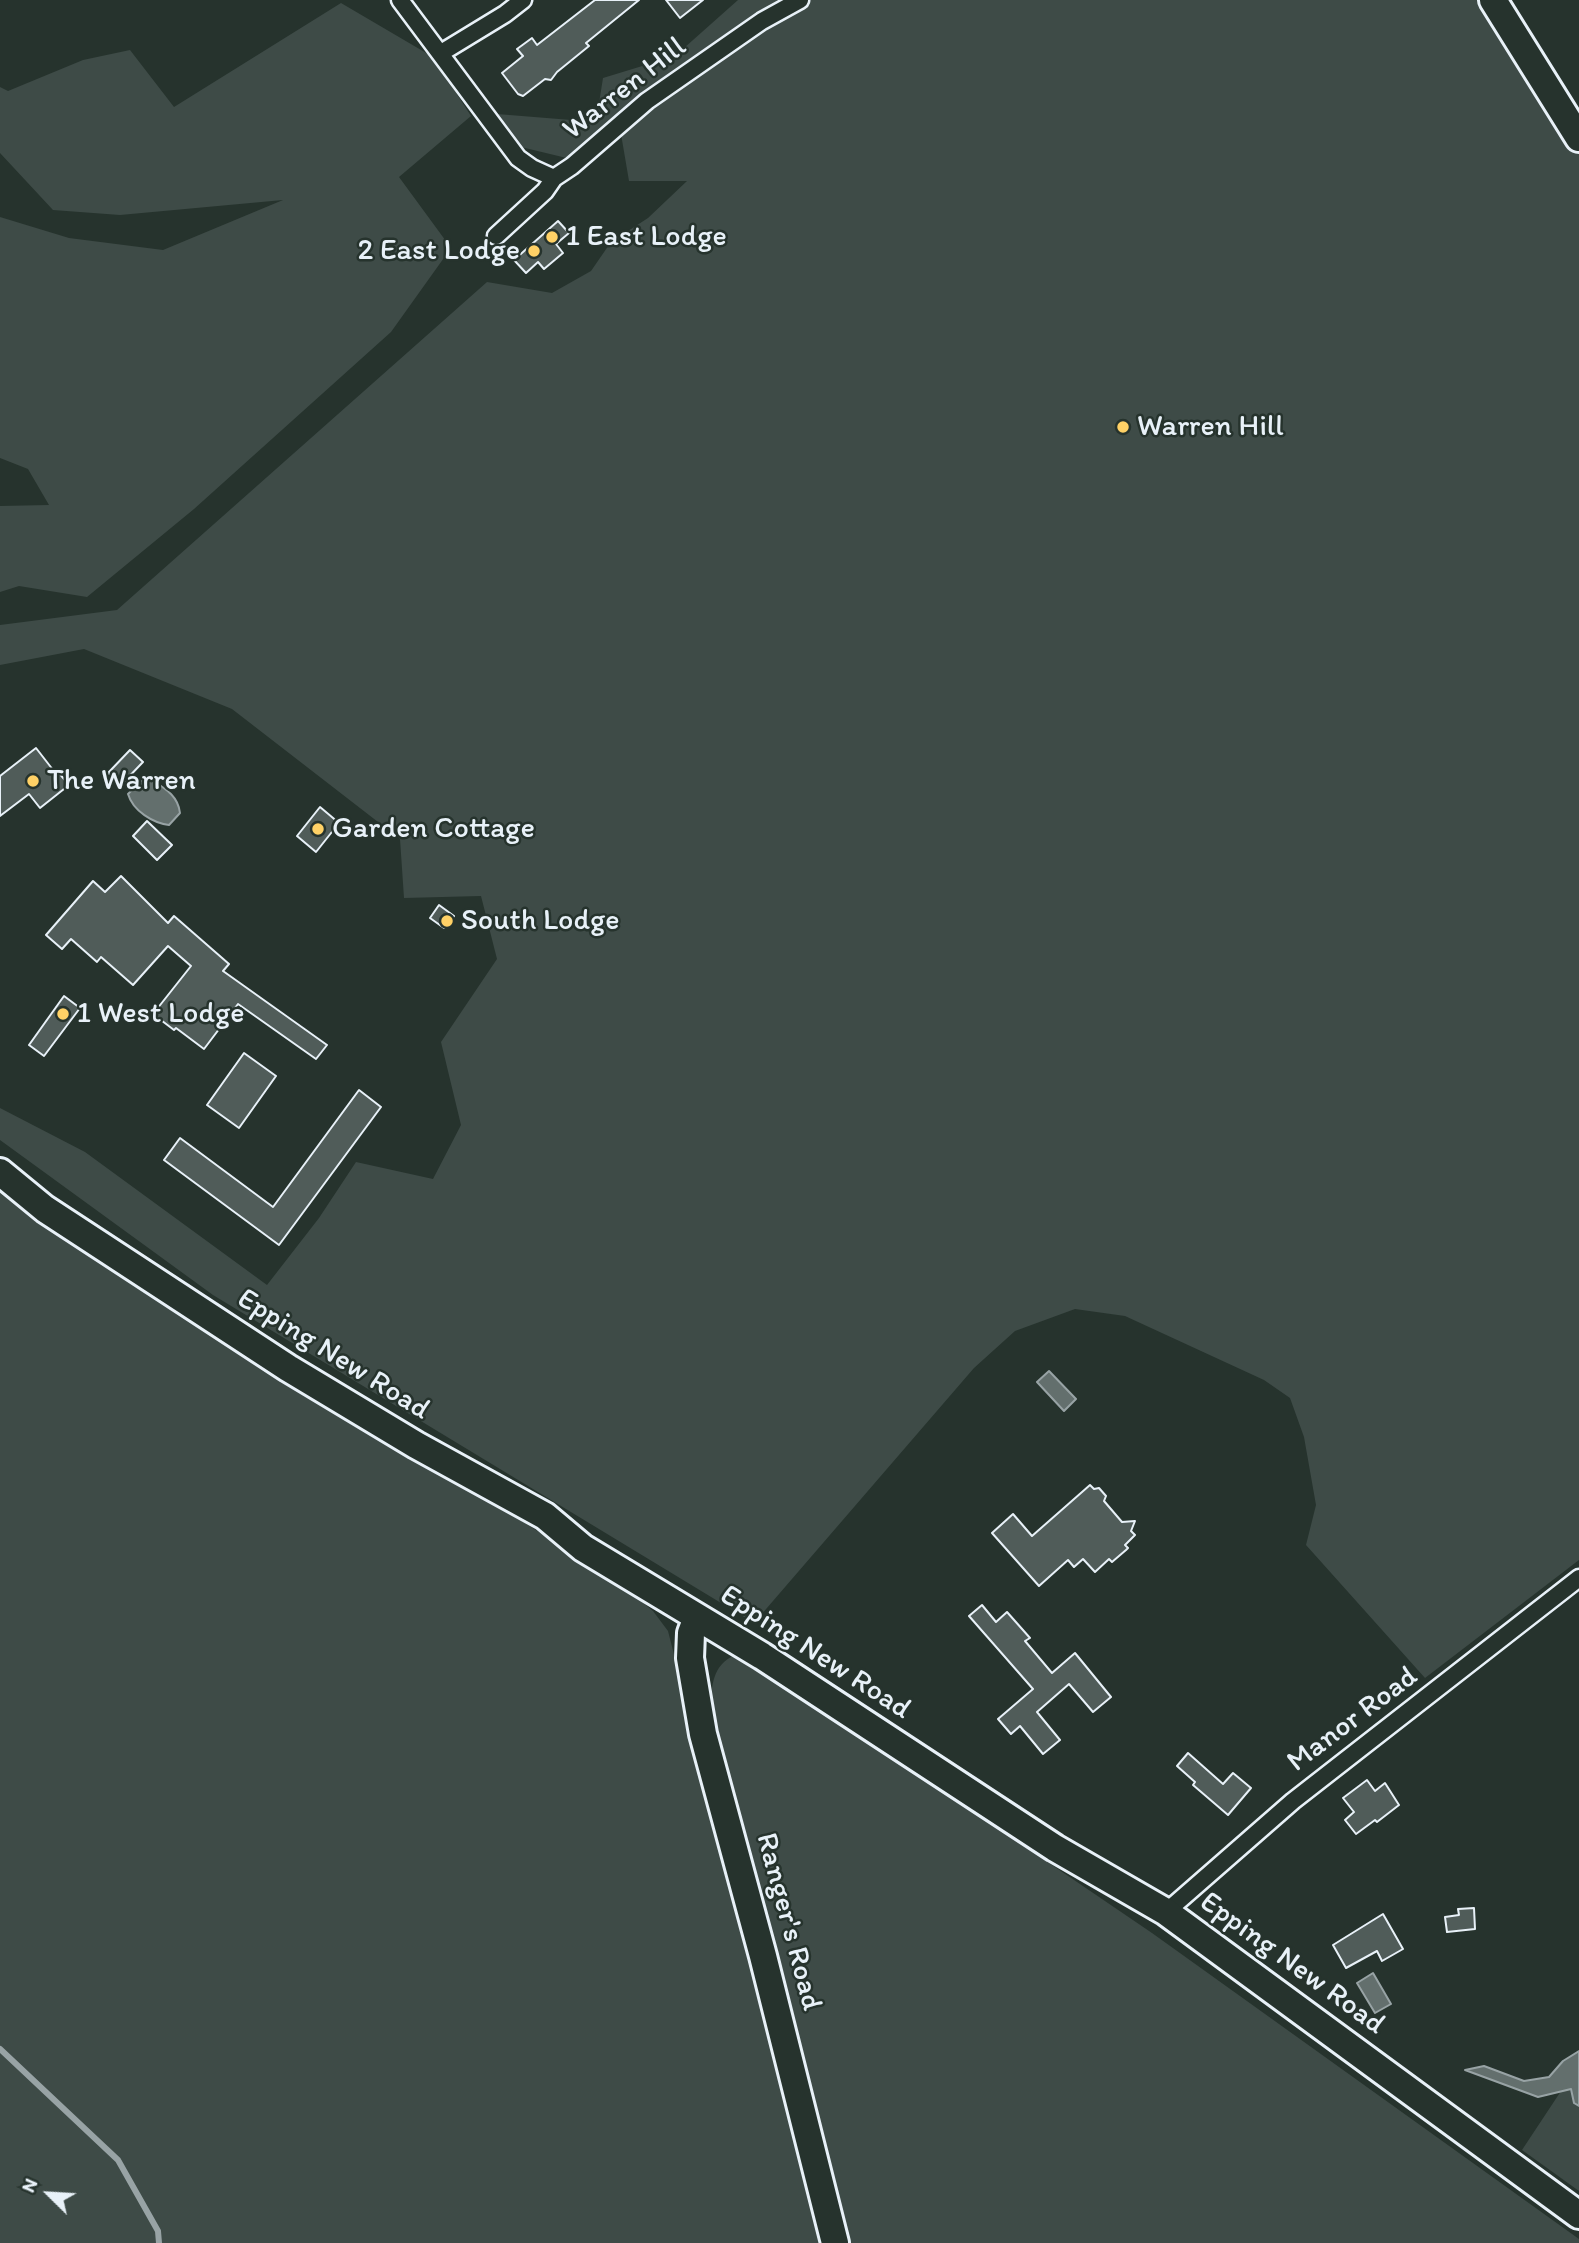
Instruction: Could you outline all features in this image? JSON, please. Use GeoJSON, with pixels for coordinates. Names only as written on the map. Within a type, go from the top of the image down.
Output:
{"type":"FeatureCollection","features":[{"type":"Feature","properties":{"kind":"main road"},"geometry":{"type":"LineString","coordinates":[[1493,0],[1579,138]]}},
{"type":"Feature","properties":{"kind":"main road","name":"Epping New Road"},"geometry":{"type":"LineString","coordinates":[[0,1172],[45,1209],[277,1361],[416,1445],[545,1516],[583,1548],[762,1656],[1055,1848],[1166,1912],[1579,2214]]}},
{"type":"Feature","properties":{"kind":"main road","name":"Ranger's Road"},"geometry":{"type":"LineString","coordinates":[[697,1617],[691,1633],[690,1658],[703,1734],[763,1956],[835,2243]]}},
{"type":"Feature","properties":{"kind":"street"},"geometry":{"type":"LineString","coordinates":[[400,0],[518,158],[554,178]]}},
{"type":"Feature","properties":{"kind":"street"},"geometry":{"type":"LineString","coordinates":[[441,53],[523,0]]}},
{"type":"Feature","properties":{"kind":"street","name":"Warren Hill"},"geometry":{"type":"LineString","coordinates":[[496,236],[545,191],[554,178],[647,102],[762,21],[800,0]]}},
{"type":"Feature","properties":{"kind":"street","name":"Manor Road"},"geometry":{"type":"LineString","coordinates":[[1166,1912],[1293,1801],[1579,1578]]}},
{"type":"Feature","properties":{"kind":"shaded area"},"geometry":{"type":"Polygon","coordinates":[[[738,0],[1482,0],[1509,48],[1579,151],[1579,1560],[1425,1678],[1306,1545],[1316,1505],[1304,1437],[1290,1398],[1264,1380],[1125,1316],[1075,1309],[1015,1331],[974,1368],[754,1623],[213,1295],[0,1140],[0,1108],[85,1152],[267,1285],[319,1218],[356,1162],[433,1179],[461,1125],[441,1042],[497,959],[481,896],[404,898],[400,839],[232,709],[84,649],[0,665],[0,625],[117,610],[487,282],[552,293],[591,271],[611,242],[648,218],[687,181],[629,181],[621,134],[579,161],[521,147],[497,114],[596,122],[603,78],[675,56],[738,0]]]}},
{"type":"Feature","properties":{"kind":"shaded area"},"geometry":{"type":"Polygon","coordinates":[[[341,3],[433,57],[471,116],[399,177],[451,248],[391,332],[194,509],[87,597],[19,586],[0,592],[0,506],[49,505],[28,469],[0,458],[0,217],[69,238],[163,250],[283,200],[120,215],[53,210],[0,153],[0,87],[8,91],[83,60],[130,50],[174,107],[341,3]]]}},
{"type":"Feature","properties":{"kind":"shaded area"},"geometry":{"type":"Polygon","coordinates":[[[149,778],[169,792],[179,807],[180,813],[169,825],[144,815],[134,806],[128,794],[143,779],[149,778]]]}},
{"type":"Feature","properties":{"kind":"shaded area"},"geometry":{"type":"Polygon","coordinates":[[[0,1189],[193,1320],[454,1477],[624,1587],[653,1611],[668,1631],[789,2107],[819,2243],[0,2243],[0,1189]]]}},
{"type":"Feature","properties":{"kind":"shaded area"},"geometry":{"type":"Polygon","coordinates":[[[1049,1371],[1076,1399],[1064,1411],[1037,1382],[1049,1371]]]}},
{"type":"Feature","properties":{"kind":"shaded area"},"geometry":{"type":"Polygon","coordinates":[[[735,1655],[752,1661],[1152,1933],[1579,2239],[1579,2243],[844,2243],[710,1708],[718,1670],[727,1659],[735,1655]]]}},
{"type":"Feature","properties":{"kind":"shaded area"},"geometry":{"type":"Polygon","coordinates":[[[1373,1973],[1391,2004],[1375,2013],[1357,1983],[1373,1973]]]}},
{"type":"Feature","properties":{"kind":"shaded area"},"geometry":{"type":"Polygon","coordinates":[[[1579,2051],[1579,2106],[1574,2103],[1571,2089],[1538,2097],[1465,2070],[1484,2066],[1524,2081],[1549,2077],[1563,2061],[1579,2051]]]}},
{"type":"Feature","properties":{"kind":"shaded area"},"geometry":{"type":"Polygon","coordinates":[[[1571,2089],[1574,2103],[1579,2106],[1579,2191],[1522,2150],[1561,2091],[1571,2089]]]}},
{"type":"Feature","properties":{"kind":"building"},"geometry":{"type":"Polygon","coordinates":[[[595,0],[639,0],[586,43],[589,46],[551,80],[545,79],[523,96],[518,94],[502,73],[523,56],[517,49],[532,38],[537,45],[595,0]]]}},
{"type":"Feature","properties":{"kind":"building"},"geometry":{"type":"Polygon","coordinates":[[[666,0],[703,0],[680,18],[666,0]]]}},
{"type":"Feature","properties":{"kind":"building"},"geometry":{"type":"Polygon","coordinates":[[[558,221],[569,233],[556,244],[563,253],[544,269],[538,262],[526,273],[514,260],[558,221]]]}},
{"type":"Feature","properties":{"kind":"building","name":"The Warren"},"geometry":{"type":"Polygon","coordinates":[[[36,748],[57,775],[59,773],[69,785],[40,808],[29,794],[0,816],[0,776],[36,748]]]}},
{"type":"Feature","properties":{"kind":"building"},"geometry":{"type":"Polygon","coordinates":[[[130,750],[143,762],[121,785],[108,773],[130,750]]]}},
{"type":"Feature","properties":{"kind":"building","name":"Garden Cottage"},"geometry":{"type":"Polygon","coordinates":[[[320,807],[339,823],[316,852],[297,836],[320,807]]]}},
{"type":"Feature","properties":{"kind":"building"},"geometry":{"type":"Polygon","coordinates":[[[147,821],[172,845],[157,860],[133,836],[147,821]]]}},
{"type":"Feature","properties":{"kind":"building"},"geometry":{"type":"Polygon","coordinates":[[[121,876],[168,923],[174,916],[229,964],[223,971],[327,1045],[316,1059],[238,1004],[204,1049],[153,1014],[191,966],[168,946],[133,985],[101,957],[97,962],[71,939],[62,949],[46,935],[93,881],[105,892],[121,876]]]}},
{"type":"Feature","properties":{"kind":"building","name":"South Lodge"},"geometry":{"type":"Polygon","coordinates":[[[439,905],[454,916],[444,928],[430,918],[439,905]]]}},
{"type":"Feature","properties":{"kind":"building"},"geometry":{"type":"Polygon","coordinates":[[[64,996],[80,1008],[44,1056],[29,1045],[64,996]]]}},
{"type":"Feature","properties":{"kind":"building"},"geometry":{"type":"Polygon","coordinates":[[[244,1053],[276,1076],[239,1128],[207,1105],[244,1053]]]}},
{"type":"Feature","properties":{"kind":"building"},"geometry":{"type":"Polygon","coordinates":[[[359,1090],[381,1107],[279,1245],[164,1160],[180,1138],[273,1207],[359,1090]]]}},
{"type":"Feature","properties":{"kind":"building"},"geometry":{"type":"Polygon","coordinates":[[[1090,1485],[1094,1489],[1099,1488],[1106,1496],[1104,1501],[1122,1522],[1135,1521],[1131,1531],[1135,1535],[1125,1545],[1128,1548],[1126,1550],[1112,1562],[1109,1559],[1095,1572],[1083,1559],[1074,1567],[1068,1560],[1039,1586],[992,1533],[1013,1514],[1032,1536],[1090,1485]]]}},
{"type":"Feature","properties":{"kind":"building"},"geometry":{"type":"Polygon","coordinates":[[[982,1605],[996,1622],[1007,1612],[1030,1638],[1025,1641],[1052,1673],[1075,1653],[1111,1697],[1093,1712],[1069,1684],[1037,1712],[1060,1740],[1043,1754],[1020,1726],[1011,1734],[998,1719],[1033,1689],[969,1616],[982,1605]]]}},
{"type":"Feature","properties":{"kind":"building"},"geometry":{"type":"Polygon","coordinates":[[[1188,1753],[1223,1784],[1233,1773],[1251,1788],[1228,1815],[1193,1785],[1195,1782],[1177,1766],[1188,1753]]]}},
{"type":"Feature","properties":{"kind":"building"},"geometry":{"type":"Polygon","coordinates":[[[1367,1780],[1375,1791],[1385,1783],[1399,1805],[1356,1834],[1345,1820],[1354,1812],[1343,1798],[1367,1780]]]}},
{"type":"Feature","properties":{"kind":"building"},"geometry":{"type":"Polygon","coordinates":[[[1474,1908],[1475,1929],[1447,1932],[1445,1917],[1459,1915],[1458,1909],[1474,1908]]]}},
{"type":"Feature","properties":{"kind":"building"},"geometry":{"type":"Polygon","coordinates":[[[1383,1914],[1403,1949],[1382,1961],[1377,1951],[1346,1968],[1333,1945],[1383,1914]]]}},
{"type":"Feature","properties":{"kind":"waterway"},"geometry":{"type":"LineString","coordinates":[[0,2049],[118,2160],[158,2231],[159,2243]]}},
{"type":"Feature","properties":{"kind":"place","name":"1 East Lodge"},"geometry":{"type":"Point","coordinates":[552,237]}},
{"type":"Feature","properties":{"kind":"place","name":"2 East Lodge"},"geometry":{"type":"Point","coordinates":[534,251]}},
{"type":"Feature","properties":{"kind":"place","name":"Warren Hill"},"geometry":{"type":"Point","coordinates":[1123,427]}},
{"type":"Feature","properties":{"kind":"place","name":"The Warren"},"geometry":{"type":"Point","coordinates":[33,781]}},
{"type":"Feature","properties":{"kind":"place","name":"Garden Cottage"},"geometry":{"type":"Point","coordinates":[318,829]}},
{"type":"Feature","properties":{"kind":"place","name":"South Lodge"},"geometry":{"type":"Point","coordinates":[447,921]}},
{"type":"Feature","properties":{"kind":"place","name":"1 West Lodge"},"geometry":{"type":"Point","coordinates":[63,1014]}}]}
